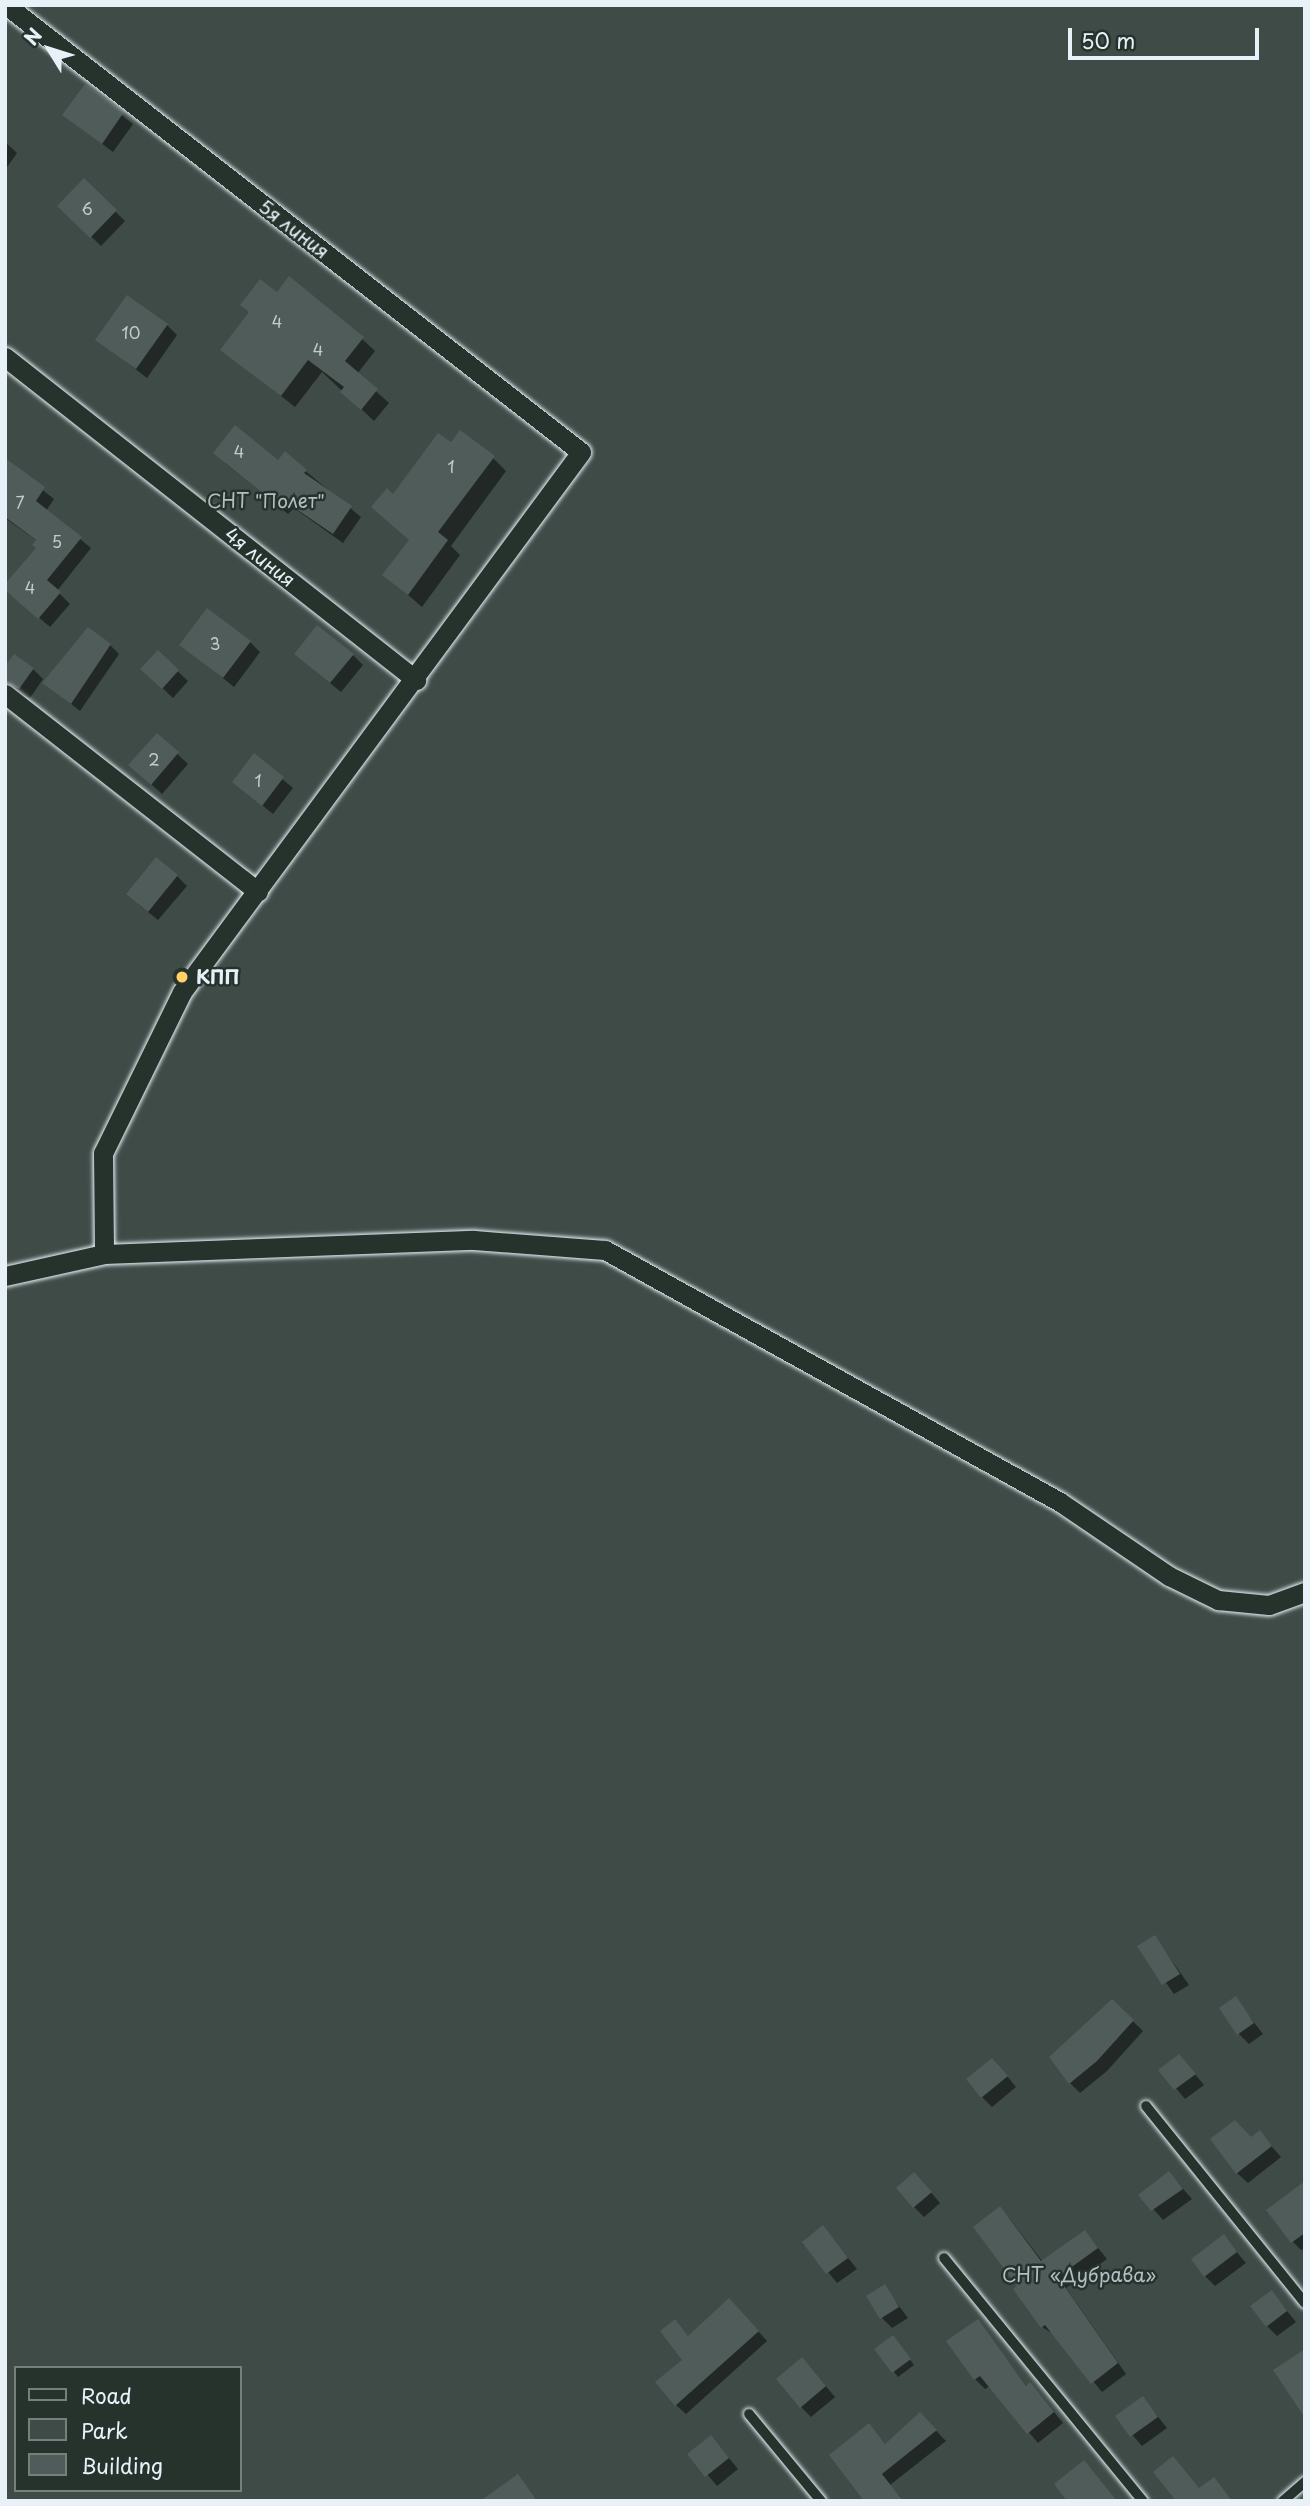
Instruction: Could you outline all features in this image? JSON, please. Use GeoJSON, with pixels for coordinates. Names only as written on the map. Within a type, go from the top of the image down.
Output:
{"type":"FeatureCollection","features":[{"type":"Feature","properties":{"kind":"street","name":"5я линия"},"geometry":{"type":"LineString","coordinates":[[6,5],[581,452],[416,680]]}},
{"type":"Feature","properties":{"kind":"street","name":"4я линия"},"geometry":{"type":"LineString","coordinates":[[5,357],[416,680]]}},
{"type":"Feature","properties":{"kind":"street"},"geometry":{"type":"LineString","coordinates":[[104,1254],[103,1153],[182,992],[416,680]]}},
{"type":"Feature","properties":{"kind":"street"},"geometry":{"type":"LineString","coordinates":[[5,694],[258,892]]}},
{"type":"Feature","properties":{"kind":"street"},"geometry":{"type":"LineString","coordinates":[[5,1276],[104,1254],[474,1240],[605,1250],[1060,1502],[1169,1576],[1218,1600],[1269,1605],[1305,1592]]}},
{"type":"Feature","properties":{"kind":"lane"},"geometry":{"type":"LineString","coordinates":[[1146,2106],[1305,2303]]}},
{"type":"Feature","properties":{"kind":"lane"},"geometry":{"type":"LineString","coordinates":[[944,2258],[1143,2501]]}},
{"type":"Feature","properties":{"kind":"lane"},"geometry":{"type":"LineString","coordinates":[[749,2414],[821,2501]]}},
{"type":"Feature","properties":{"kind":"lane"},"geometry":{"type":"LineString","coordinates":[[1283,2501],[1305,2482]]}},
{"type":"Feature","properties":{"kind":"green space"},"geometry":{"type":"Polygon","coordinates":[[[5,5],[1305,5],[1305,2501],[5,2501],[5,5]]]}},
{"type":"Feature","properties":{"kind":"building"},"geometry":{"type":"Polygon","coordinates":[[[85,84],[124,112],[102,144],[62,115],[85,84]]]}},
{"type":"Feature","properties":{"kind":"building"},"geometry":{"type":"Polygon","coordinates":[[[84,178],[117,210],[90,238],[57,206],[84,178]]]}},
{"type":"Feature","properties":{"kind":"building"},"geometry":{"type":"Polygon","coordinates":[[[289,276],[364,337],[345,361],[378,389],[361,410],[340,392],[344,387],[308,360],[281,396],[220,350],[249,312],[240,305],[260,279],[277,292],[289,276]]]}},
{"type":"Feature","properties":{"kind":"building"},"geometry":{"type":"Polygon","coordinates":[[[127,295],[168,324],[136,369],[95,340],[127,295]]]}},
{"type":"Feature","properties":{"kind":"building"},"geometry":{"type":"Polygon","coordinates":[[[235,425],[278,460],[285,451],[307,470],[304,473],[352,506],[333,534],[283,500],[277,505],[213,453],[235,425]]]}},
{"type":"Feature","properties":{"kind":"building"},"geometry":{"type":"Polygon","coordinates":[[[460,430],[495,456],[438,532],[448,540],[408,595],[382,575],[409,540],[371,507],[387,488],[393,494],[438,433],[451,442],[460,430]]]}},
{"type":"Feature","properties":{"kind":"building"},"geometry":{"type":"Polygon","coordinates":[[[5,458],[45,487],[36,501],[82,537],[47,580],[61,592],[38,619],[5,590],[5,584],[36,548],[32,545],[36,540],[5,517],[5,458]]]}},
{"type":"Feature","properties":{"kind":"building"},"geometry":{"type":"Polygon","coordinates":[[[207,608],[251,641],[223,678],[179,645],[207,608]]]}},
{"type":"Feature","properties":{"kind":"building"},"geometry":{"type":"Polygon","coordinates":[[[317,625],[354,654],[330,683],[294,654],[317,625]]]}},
{"type":"Feature","properties":{"kind":"building"},"geometry":{"type":"Polygon","coordinates":[[[88,627],[111,644],[71,704],[42,683],[88,627]]]}},
{"type":"Feature","properties":{"kind":"building"},"geometry":{"type":"Polygon","coordinates":[[[158,650],[179,670],[162,689],[140,669],[158,650]]]}},
{"type":"Feature","properties":{"kind":"building"},"geometry":{"type":"Polygon","coordinates":[[[14,654],[34,668],[19,689],[5,682],[5,666],[14,654]]]}},
{"type":"Feature","properties":{"kind":"building"},"geometry":{"type":"Polygon","coordinates":[[[157,733],[179,752],[151,785],[128,765],[157,733]]]}},
{"type":"Feature","properties":{"kind":"building"},"geometry":{"type":"Polygon","coordinates":[[[254,753],[284,777],[262,806],[232,782],[254,753]]]}},
{"type":"Feature","properties":{"kind":"building"},"geometry":{"type":"Polygon","coordinates":[[[156,857],[178,875],[148,912],[126,894],[156,857]]]}},
{"type":"Feature","properties":{"kind":"building"},"geometry":{"type":"Polygon","coordinates":[[[1155,1935],[1180,1974],[1162,1985],[1137,1946],[1155,1935]]]}},
{"type":"Feature","properties":{"kind":"building"},"geometry":{"type":"Polygon","coordinates":[[[1236,1996],[1254,2023],[1237,2035],[1219,2008],[1236,1996]]]}},
{"type":"Feature","properties":{"kind":"building"},"geometry":{"type":"Polygon","coordinates":[[[1112,1999],[1134,2020],[1097,2061],[1069,2084],[1049,2057],[1112,1999]]]}},
{"type":"Feature","properties":{"kind":"building"},"geometry":{"type":"Polygon","coordinates":[[[1179,2054],[1196,2074],[1174,2090],[1158,2070],[1179,2054]]]}},
{"type":"Feature","properties":{"kind":"building"},"geometry":{"type":"Polygon","coordinates":[[[992,2058],[1008,2076],[981,2098],[966,2079],[992,2058]]]}},
{"type":"Feature","properties":{"kind":"building"},"geometry":{"type":"Polygon","coordinates":[[[1235,2120],[1251,2137],[1260,2130],[1272,2146],[1236,2174],[1210,2139],[1235,2120]]]}},
{"type":"Feature","properties":{"kind":"building"},"geometry":{"type":"Polygon","coordinates":[[[1169,2171],[1183,2189],[1151,2211],[1138,2195],[1169,2171]]]}},
{"type":"Feature","properties":{"kind":"building"},"geometry":{"type":"Polygon","coordinates":[[[914,2172],[932,2192],[913,2208],[896,2188],[914,2172]]]}},
{"type":"Feature","properties":{"kind":"building"},"geometry":{"type":"Polygon","coordinates":[[[1305,2181],[1305,2233],[1291,2243],[1266,2210],[1305,2181]]]}},
{"type":"Feature","properties":{"kind":"building"},"geometry":{"type":"Polygon","coordinates":[[[1000,2206],[1041,2261],[1085,2230],[1098,2248],[1058,2277],[1118,2363],[1091,2384],[1045,2325],[1041,2328],[1013,2289],[1017,2286],[973,2227],[1000,2206]]]}},
{"type":"Feature","properties":{"kind":"building"},"geometry":{"type":"Polygon","coordinates":[[[823,2225],[848,2258],[826,2274],[802,2242],[823,2225]]]}},
{"type":"Feature","properties":{"kind":"building"},"geometry":{"type":"Polygon","coordinates":[[[1224,2234],[1237,2252],[1204,2277],[1191,2259],[1224,2234]]]}},
{"type":"Feature","properties":{"kind":"building"},"geometry":{"type":"Polygon","coordinates":[[[885,2284],[899,2307],[880,2319],[866,2296],[885,2284]]]}},
{"type":"Feature","properties":{"kind":"building"},"geometry":{"type":"Polygon","coordinates":[[[1272,2290],[1287,2311],[1266,2327],[1250,2306],[1272,2290]]]}},
{"type":"Feature","properties":{"kind":"building"},"geometry":{"type":"Polygon","coordinates":[[[729,2298],[759,2331],[675,2406],[655,2382],[682,2360],[660,2331],[675,2319],[688,2336],[729,2298]]]}},
{"type":"Feature","properties":{"kind":"building"},"geometry":{"type":"Polygon","coordinates":[[[978,2319],[1026,2386],[1030,2382],[1054,2412],[1027,2434],[980,2376],[974,2380],[946,2341],[978,2319]]]}},
{"type":"Feature","properties":{"kind":"building"},"geometry":{"type":"Polygon","coordinates":[[[893,2335],[911,2359],[892,2373],[874,2349],[893,2335]]]}},
{"type":"Feature","properties":{"kind":"building"},"geometry":{"type":"Polygon","coordinates":[[[1305,2349],[1305,2418],[1273,2370],[1305,2349]]]}},
{"type":"Feature","properties":{"kind":"building"},"geometry":{"type":"Polygon","coordinates":[[[802,2357],[826,2386],[800,2408],[776,2379],[802,2357]]]}},
{"type":"Feature","properties":{"kind":"building"},"geometry":{"type":"Polygon","coordinates":[[[1143,2396],[1158,2417],[1130,2437],[1115,2416],[1143,2396]]]}},
{"type":"Feature","properties":{"kind":"building"},"geometry":{"type":"Polygon","coordinates":[[[920,2412],[937,2430],[882,2474],[903,2501],[864,2501],[829,2455],[869,2423],[885,2444],[920,2412]]]}},
{"type":"Feature","properties":{"kind":"building"},"geometry":{"type":"Polygon","coordinates":[[[711,2435],[729,2458],[705,2477],[687,2454],[711,2435]]]}},
{"type":"Feature","properties":{"kind":"building"},"geometry":{"type":"Polygon","coordinates":[[[1173,2456],[1199,2488],[1214,2477],[1232,2501],[1176,2501],[1153,2472],[1173,2456]]]}},
{"type":"Feature","properties":{"kind":"building"},"geometry":{"type":"Polygon","coordinates":[[[1084,2460],[1117,2501],[1067,2501],[1054,2484],[1084,2460]]]}},
{"type":"Feature","properties":{"kind":"building"},"geometry":{"type":"Polygon","coordinates":[[[518,2474],[537,2501],[480,2501],[518,2474]]]}},
{"type":"Feature","properties":{"kind":"place","name":"КПП"},"geometry":{"type":"Point","coordinates":[182,977]}},
{"type":"Feature","properties":{"kind":"park label","name":"СНТ \"Полет\""},"geometry":{"type":"Point","coordinates":[266,501]}},
{"type":"Feature","properties":{"kind":"park label","name":"СНТ «Дубрава»"},"geometry":{"type":"Point","coordinates":[1079,2275]}}]}
